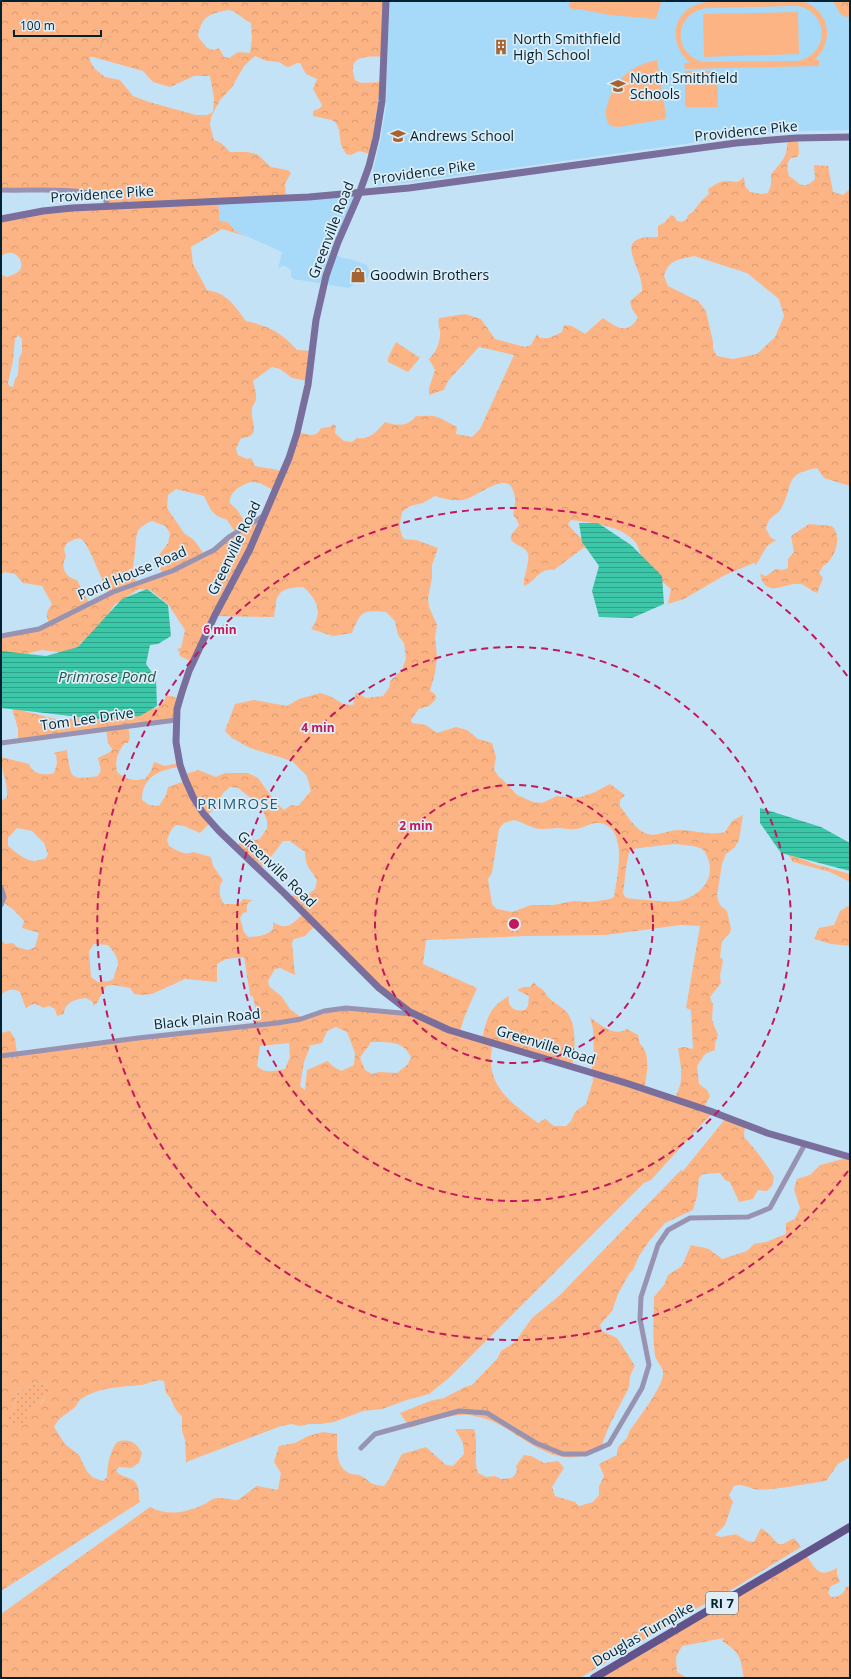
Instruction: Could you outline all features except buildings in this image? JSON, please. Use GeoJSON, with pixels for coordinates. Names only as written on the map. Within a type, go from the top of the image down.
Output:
{"type":"FeatureCollection","features":[{"type":"Feature","properties":{"kind":"main road","name":"Greenville Road"},"geometry":{"type":"LineString","coordinates":[[386,1],[382,101],[376,138],[369,166],[359,194],[338,242],[328,270],[316,320],[308,384],[298,433],[250,549],[189,671],[177,708],[176,742],[180,764],[192,796],[203,813],[219,831],[284,893],[379,988],[414,1014],[449,1030],[626,1083],[805,1144],[850,1157]]}},
{"type":"Feature","properties":{"kind":"main road","name":"Providence Pike"},"geometry":{"type":"LineString","coordinates":[[1,219],[42,211],[108,205],[359,194],[736,143],[796,138],[850,137]]}},
{"type":"Feature","properties":{"kind":"main road","name":"Douglas Turnpike"},"geometry":{"type":"LineString","coordinates":[[594,1678],[850,1527]]}},
{"type":"Feature","properties":{"kind":"street"},"geometry":{"type":"LineString","coordinates":[[1,190],[65,190],[89,192],[104,196],[108,205]]}},
{"type":"Feature","properties":{"kind":"street","name":"Pond House Road"},"geometry":{"type":"LineString","coordinates":[[1,636],[39,629],[113,592],[172,571],[214,550],[229,537],[265,514]]}},
{"type":"Feature","properties":{"kind":"street","name":"Tom Lee Drive"},"geometry":{"type":"LineString","coordinates":[[1,743],[176,720]]}},
{"type":"Feature","properties":{"kind":"street"},"geometry":{"type":"LineString","coordinates":[[1,887],[4,897],[1,905]]}},
{"type":"Feature","properties":{"kind":"street","name":"Black Plain Road"},"geometry":{"type":"LineString","coordinates":[[1,1056],[138,1038],[277,1023],[301,1019],[324,1011],[346,1008],[414,1014]]}},
{"type":"Feature","properties":{"kind":"street"},"geometry":{"type":"LineString","coordinates":[[361,1448],[375,1434],[459,1411],[487,1413],[536,1443],[562,1454],[586,1454],[609,1444],[642,1388],[649,1365],[640,1319],[641,1298],[658,1245],[668,1230],[690,1218],[748,1217],[770,1208],[805,1144]]}},
{"type":"Feature","properties":{"kind":"shaded area","name":"North Smithfield Schools"},"geometry":{"type":"Polygon","coordinates":[[[389,1],[832,1],[850,16],[850,130],[770,132],[376,186],[371,179],[381,137],[386,107],[389,1]]]}},
{"type":"Feature","properties":{"kind":"shaded area"},"geometry":{"type":"Polygon","coordinates":[[[357,194],[333,253],[342,258],[367,265],[370,273],[367,279],[356,283],[349,288],[293,279],[291,276],[291,270],[285,266],[278,269],[282,252],[235,231],[228,222],[220,221],[218,201],[357,194]]]}},
{"type":"Feature","properties":{"kind":"green space"},"geometry":{"type":"Polygon","coordinates":[[[1,1],[385,1],[383,57],[361,58],[354,62],[353,68],[355,80],[361,83],[381,82],[370,154],[359,151],[351,155],[346,154],[341,145],[339,130],[336,123],[332,120],[313,116],[313,111],[320,108],[322,105],[313,89],[317,79],[306,74],[300,63],[289,67],[279,62],[267,61],[255,56],[244,66],[232,87],[220,100],[211,117],[210,125],[214,140],[221,143],[230,152],[247,152],[257,154],[271,167],[288,170],[291,173],[285,184],[286,197],[218,201],[220,221],[228,222],[235,231],[245,236],[222,229],[191,247],[193,264],[207,290],[225,297],[234,305],[246,321],[261,325],[280,334],[297,350],[311,351],[308,381],[292,378],[280,369],[272,367],[253,381],[256,393],[256,400],[252,407],[254,432],[248,437],[241,438],[236,449],[238,455],[247,459],[251,458],[255,466],[281,471],[298,432],[314,435],[317,434],[321,428],[330,427],[333,424],[336,426],[335,433],[344,441],[352,442],[357,438],[366,438],[373,434],[385,422],[402,425],[413,420],[416,416],[431,416],[439,418],[457,427],[456,434],[472,437],[480,429],[514,355],[479,347],[448,381],[444,390],[429,395],[429,388],[435,370],[429,359],[434,354],[439,343],[439,318],[465,314],[481,319],[495,339],[525,347],[531,345],[537,334],[540,338],[549,338],[562,332],[564,325],[572,326],[585,334],[603,318],[617,327],[630,327],[638,318],[632,309],[630,301],[642,291],[641,281],[631,247],[635,241],[643,238],[658,237],[658,226],[665,222],[671,215],[674,216],[677,221],[682,222],[687,219],[688,215],[693,212],[701,201],[709,194],[708,189],[719,182],[738,182],[744,177],[745,186],[750,192],[762,194],[768,193],[771,185],[771,174],[786,154],[787,138],[798,138],[799,154],[797,157],[791,158],[788,162],[787,169],[789,176],[801,185],[807,185],[815,179],[814,165],[828,166],[833,192],[843,195],[850,189],[850,486],[824,478],[817,468],[799,473],[792,481],[782,507],[767,524],[766,529],[771,538],[776,540],[767,546],[756,565],[754,563],[725,575],[684,599],[668,604],[671,589],[648,568],[642,559],[636,543],[630,537],[623,532],[606,526],[571,520],[568,524],[592,549],[583,548],[554,570],[544,571],[524,586],[528,554],[527,551],[511,539],[511,536],[519,525],[513,515],[515,495],[512,488],[508,484],[502,483],[495,485],[474,496],[462,500],[448,500],[435,496],[423,503],[410,506],[402,512],[400,529],[404,539],[416,540],[438,548],[432,565],[432,578],[428,599],[429,607],[437,625],[435,637],[437,657],[435,673],[430,691],[435,694],[436,699],[429,706],[419,709],[411,720],[412,723],[426,725],[437,733],[456,727],[467,730],[478,739],[492,743],[496,757],[494,769],[498,776],[517,795],[533,802],[542,803],[557,796],[572,798],[581,797],[610,784],[625,795],[620,800],[620,806],[636,827],[647,834],[652,835],[674,830],[707,833],[725,832],[732,821],[743,815],[739,840],[735,847],[726,854],[722,864],[717,896],[720,905],[727,911],[731,929],[730,933],[722,941],[720,957],[723,960],[720,976],[721,983],[710,997],[713,1005],[712,1020],[718,1035],[715,1050],[705,1054],[697,1066],[699,1084],[707,1090],[710,1096],[703,1109],[712,1113],[651,1180],[644,1183],[450,1377],[429,1394],[382,1409],[363,1411],[334,1422],[299,1426],[292,1424],[281,1426],[186,1462],[185,1440],[182,1431],[182,1416],[176,1410],[169,1395],[166,1393],[164,1381],[158,1380],[141,1385],[103,1390],[81,1399],[75,1407],[60,1418],[54,1427],[65,1444],[79,1455],[86,1470],[92,1477],[103,1481],[107,1477],[109,1459],[117,1442],[129,1441],[135,1444],[142,1453],[139,1463],[131,1468],[119,1467],[116,1471],[136,1483],[140,1502],[1,1591],[1,1033],[10,1031],[15,1039],[17,1053],[256,1024],[256,1011],[253,997],[250,995],[244,957],[226,959],[217,964],[217,982],[185,979],[152,994],[142,995],[134,994],[130,988],[113,985],[106,986],[97,1003],[93,1006],[93,1002],[86,998],[79,999],[66,1007],[64,1014],[57,1016],[55,1009],[49,1006],[43,1008],[34,1004],[26,1009],[20,992],[15,990],[10,990],[1,995],[1,940],[5,944],[13,943],[17,947],[28,950],[35,947],[39,933],[22,928],[24,921],[15,911],[2,901],[1,801],[7,797],[7,791],[1,757],[29,764],[36,772],[50,774],[54,773],[57,763],[56,755],[53,753],[67,750],[69,766],[73,775],[81,778],[98,776],[101,770],[98,758],[110,752],[112,749],[108,743],[106,729],[18,740],[18,729],[12,708],[63,721],[77,717],[157,708],[164,702],[166,695],[179,698],[175,720],[128,726],[130,738],[128,743],[125,743],[118,753],[116,764],[117,772],[124,777],[134,780],[145,779],[151,771],[154,762],[165,766],[178,763],[179,767],[165,770],[148,780],[143,792],[142,800],[149,805],[159,806],[166,795],[168,787],[185,781],[183,775],[198,770],[216,777],[225,773],[248,773],[258,778],[277,804],[284,810],[291,805],[298,806],[311,791],[307,776],[292,761],[250,748],[232,738],[225,731],[235,704],[254,700],[287,706],[299,699],[320,693],[330,696],[343,704],[353,705],[356,692],[366,698],[383,696],[389,688],[390,681],[402,670],[406,659],[404,643],[398,635],[395,621],[386,612],[372,611],[363,614],[360,616],[352,633],[333,636],[311,629],[317,617],[317,606],[312,596],[303,587],[285,590],[279,595],[274,617],[215,616],[192,662],[180,656],[177,649],[181,648],[185,630],[168,604],[150,590],[139,589],[114,605],[97,631],[82,642],[72,654],[42,650],[21,655],[1,656],[1,636],[39,629],[49,622],[47,613],[52,604],[42,586],[23,583],[15,574],[4,572],[1,575],[1,275],[7,277],[15,274],[21,268],[21,261],[16,254],[12,253],[7,253],[1,256],[1,219],[105,205],[103,196],[90,192],[1,190],[1,1]],[[231,10],[214,13],[204,20],[198,33],[199,38],[207,48],[214,50],[219,48],[224,57],[229,58],[238,52],[250,53],[252,38],[251,23],[231,10]],[[90,57],[90,61],[95,69],[105,77],[120,80],[133,96],[149,102],[196,115],[207,115],[213,112],[214,98],[210,76],[194,76],[170,87],[153,82],[143,71],[90,57]],[[694,256],[671,263],[664,276],[668,286],[698,301],[706,311],[713,342],[713,349],[717,356],[733,359],[757,354],[775,337],[784,316],[779,299],[747,273],[694,256]],[[18,335],[15,339],[13,361],[8,383],[9,386],[13,387],[15,379],[18,375],[19,359],[22,352],[22,339],[18,335]],[[251,482],[236,490],[231,496],[230,503],[238,511],[246,524],[262,516],[273,490],[260,483],[251,482]],[[176,489],[168,495],[167,508],[184,533],[194,540],[204,554],[235,532],[227,520],[217,516],[211,510],[204,496],[176,489]],[[152,521],[139,529],[133,566],[136,582],[162,573],[156,559],[168,543],[170,533],[165,526],[152,521]],[[75,539],[67,543],[64,549],[66,557],[64,560],[65,571],[69,577],[77,580],[89,603],[108,593],[92,555],[81,539],[75,539]],[[230,787],[223,793],[216,807],[206,817],[210,823],[200,833],[184,826],[176,825],[171,830],[167,840],[169,846],[184,853],[193,852],[211,857],[213,866],[223,880],[220,885],[220,892],[221,899],[224,904],[239,904],[243,899],[253,900],[247,904],[247,912],[243,913],[240,918],[244,932],[248,937],[264,935],[273,929],[273,922],[278,925],[286,926],[296,921],[303,914],[290,900],[294,894],[307,895],[315,889],[317,881],[306,863],[305,852],[290,841],[283,841],[261,868],[236,847],[246,836],[255,840],[260,839],[267,828],[267,820],[261,807],[238,788],[230,787]],[[514,820],[504,823],[499,829],[492,873],[488,879],[492,904],[497,909],[512,912],[531,905],[553,905],[574,901],[591,902],[610,899],[614,897],[619,865],[618,842],[614,832],[607,826],[597,823],[576,829],[542,829],[514,820]],[[17,828],[8,838],[8,846],[31,861],[35,861],[46,858],[48,854],[44,843],[32,831],[17,828]],[[674,844],[633,849],[629,853],[623,893],[626,898],[679,901],[693,896],[704,886],[710,874],[710,867],[708,859],[702,849],[674,844]],[[681,925],[606,935],[426,940],[423,964],[477,988],[464,1018],[460,1032],[482,1039],[487,1019],[493,1009],[497,1004],[509,996],[509,1003],[512,1008],[525,1010],[528,1006],[529,996],[517,990],[523,987],[530,987],[534,982],[549,998],[564,1009],[568,1014],[573,1025],[574,1032],[574,1054],[572,1066],[493,1043],[491,1057],[495,1081],[508,1099],[538,1123],[545,1119],[554,1126],[566,1126],[571,1121],[575,1112],[586,1104],[593,1081],[593,1029],[590,1017],[612,1031],[617,1032],[627,1029],[638,1035],[640,1044],[646,1053],[647,1059],[644,1089],[674,1099],[681,1080],[678,1048],[684,1047],[693,1049],[691,1010],[686,1008],[700,926],[681,925]],[[315,926],[305,936],[294,939],[292,943],[295,975],[280,968],[275,969],[268,981],[269,986],[282,997],[290,1009],[302,1018],[347,1008],[408,1014],[315,926]],[[94,944],[89,951],[91,977],[98,982],[110,981],[114,978],[118,965],[116,956],[108,945],[94,944]],[[336,1027],[327,1031],[322,1043],[308,1046],[310,1047],[304,1062],[300,1086],[305,1090],[307,1070],[327,1061],[341,1071],[354,1065],[355,1053],[347,1032],[336,1027]],[[371,1042],[360,1058],[365,1070],[372,1074],[379,1072],[397,1073],[408,1064],[411,1057],[403,1047],[394,1043],[371,1042]],[[289,1043],[260,1046],[257,1066],[260,1069],[270,1071],[285,1069],[290,1057],[289,1043]],[[38,1381],[17,1393],[14,1409],[8,1415],[10,1425],[15,1423],[19,1426],[26,1423],[27,1413],[32,1406],[41,1404],[45,1397],[47,1385],[38,1381]]]}},
{"type":"Feature","properties":{"kind":"green space"},"geometry":{"type":"Polygon","coordinates":[[[571,1],[661,2],[656,19],[610,15],[578,9],[574,10],[570,8],[569,5],[571,1]]]}},
{"type":"Feature","properties":{"kind":"green space"},"geometry":{"type":"Polygon","coordinates":[[[801,1],[810,5],[818,10],[826,26],[827,35],[825,44],[821,52],[814,60],[819,60],[819,66],[685,69],[684,63],[690,63],[682,54],[677,45],[677,25],[687,10],[696,5],[708,2],[801,1]],[[798,6],[708,8],[697,11],[688,17],[683,24],[681,33],[682,42],[686,51],[693,58],[703,62],[796,61],[807,57],[815,51],[820,43],[822,34],[821,25],[809,10],[798,6]]]}},
{"type":"Feature","properties":{"kind":"green space"},"geometry":{"type":"Polygon","coordinates":[[[833,1],[850,1],[850,18],[841,15],[833,1]]]}},
{"type":"Feature","properties":{"kind":"green space"},"geometry":{"type":"Polygon","coordinates":[[[798,12],[799,54],[704,57],[703,14],[798,12]]]}},
{"type":"Feature","properties":{"kind":"green space"},"geometry":{"type":"Polygon","coordinates":[[[657,60],[666,116],[665,119],[619,127],[610,126],[606,118],[606,109],[615,86],[633,69],[648,62],[657,60]]]}},
{"type":"Feature","properties":{"kind":"green space"},"geometry":{"type":"Polygon","coordinates":[[[685,71],[718,71],[718,107],[685,107],[685,71]]]}},
{"type":"Feature","properties":{"kind":"green space"},"geometry":{"type":"Polygon","coordinates":[[[396,342],[420,358],[408,372],[388,362],[388,358],[396,342]]]}},
{"type":"Feature","properties":{"kind":"green space"},"geometry":{"type":"Polygon","coordinates":[[[809,524],[832,526],[837,536],[834,553],[819,573],[823,578],[817,593],[800,584],[776,588],[767,586],[763,582],[760,574],[766,576],[776,569],[783,570],[788,568],[788,559],[794,552],[791,536],[809,524]]]}},
{"type":"Feature","properties":{"kind":"green space"},"geometry":{"type":"Polygon","coordinates":[[[787,853],[814,864],[850,874],[850,882],[830,872],[793,862],[787,853]]]}},
{"type":"Feature","properties":{"kind":"green space"},"geometry":{"type":"Polygon","coordinates":[[[850,906],[850,946],[831,944],[814,939],[819,928],[834,925],[840,911],[850,906]]]}},
{"type":"Feature","properties":{"kind":"green space"},"geometry":{"type":"Polygon","coordinates":[[[726,1118],[745,1125],[744,1137],[760,1156],[774,1177],[772,1186],[767,1191],[758,1190],[753,1199],[739,1202],[730,1182],[725,1180],[720,1173],[703,1174],[699,1178],[697,1196],[693,1210],[665,1223],[650,1240],[639,1256],[633,1270],[629,1274],[618,1294],[612,1311],[600,1325],[602,1331],[617,1338],[635,1366],[630,1376],[628,1389],[610,1424],[602,1445],[586,1454],[574,1457],[562,1457],[550,1454],[493,1422],[470,1415],[456,1415],[410,1428],[400,1413],[430,1401],[444,1398],[472,1385],[497,1359],[501,1351],[515,1342],[532,1318],[560,1295],[681,1170],[683,1171],[726,1118]]]}},
{"type":"Feature","properties":{"kind":"green space"},"geometry":{"type":"Polygon","coordinates":[[[850,1157],[850,1457],[838,1464],[826,1481],[760,1490],[742,1485],[734,1486],[729,1495],[733,1502],[725,1525],[715,1535],[721,1537],[736,1534],[747,1541],[754,1542],[761,1528],[778,1544],[783,1544],[794,1538],[801,1547],[733,1589],[688,1613],[580,1678],[1,1678],[1,1614],[150,1507],[171,1513],[198,1507],[216,1498],[238,1500],[257,1486],[278,1490],[281,1473],[274,1462],[279,1446],[295,1443],[308,1436],[323,1432],[337,1434],[338,1456],[344,1470],[350,1474],[359,1475],[375,1485],[384,1486],[402,1454],[426,1447],[446,1465],[453,1466],[464,1454],[463,1443],[455,1429],[474,1429],[478,1473],[486,1477],[495,1476],[501,1479],[512,1478],[517,1472],[516,1466],[524,1455],[531,1456],[544,1463],[558,1461],[564,1468],[552,1487],[555,1496],[575,1502],[579,1506],[593,1502],[599,1495],[599,1486],[604,1476],[599,1464],[617,1455],[618,1447],[627,1438],[629,1432],[654,1395],[662,1380],[663,1371],[656,1358],[654,1348],[654,1297],[664,1285],[668,1275],[682,1266],[691,1245],[709,1249],[722,1259],[747,1251],[754,1244],[766,1242],[786,1234],[786,1223],[795,1219],[800,1208],[794,1189],[797,1179],[810,1175],[820,1165],[850,1157]]]}},
{"type":"Feature","properties":{"kind":"green space"},"geometry":{"type":"Polygon","coordinates":[[[38,1381],[47,1385],[48,1393],[26,1423],[19,1426],[10,1425],[7,1415],[14,1409],[17,1393],[38,1381]]]}},
{"type":"Feature","properties":{"kind":"green space"},"geometry":{"type":"Polygon","coordinates":[[[807,1556],[813,1566],[822,1573],[837,1568],[837,1574],[840,1582],[831,1586],[828,1593],[831,1597],[840,1595],[844,1592],[846,1587],[850,1586],[850,1678],[744,1678],[739,1656],[733,1649],[722,1641],[724,1638],[682,1646],[676,1657],[677,1672],[687,1678],[602,1678],[807,1556]]]}},
{"type":"Feature","properties":{"kind":"water"},"geometry":{"type":"Polygon","coordinates":[[[579,523],[598,523],[631,545],[662,576],[664,604],[632,618],[599,617],[592,591],[599,566],[582,542],[579,523]]]}},
{"type":"Feature","properties":{"kind":"water","name":"Primrose Pond"},"geometry":{"type":"Polygon","coordinates":[[[147,589],[168,605],[171,636],[158,644],[150,645],[146,664],[156,678],[157,706],[140,716],[97,719],[1,708],[1,651],[46,656],[78,647],[122,599],[147,589]]]}},
{"type":"Feature","properties":{"kind":"water"},"geometry":{"type":"Polygon","coordinates":[[[760,808],[821,827],[850,843],[850,871],[781,853],[760,823],[760,808]]]}},
{"type":"Feature","properties":{"kind":"place","name":"North Smithfield High School"},"geometry":{"type":"Point","coordinates":[501,47]}},
{"type":"Feature","properties":{"kind":"place","name":"North Smithfield Schools"},"geometry":{"type":"Point","coordinates":[618,86]}},
{"type":"Feature","properties":{"kind":"place","name":"Andrews School"},"geometry":{"type":"Point","coordinates":[398,136]}},
{"type":"Feature","properties":{"kind":"place","name":"Goodwin Brothers"},"geometry":{"type":"Point","coordinates":[358,275]}},
{"type":"Feature","properties":{"kind":"district","name":"PRIMROSE"},"geometry":{"type":"Point","coordinates":[238,804]}}]}
